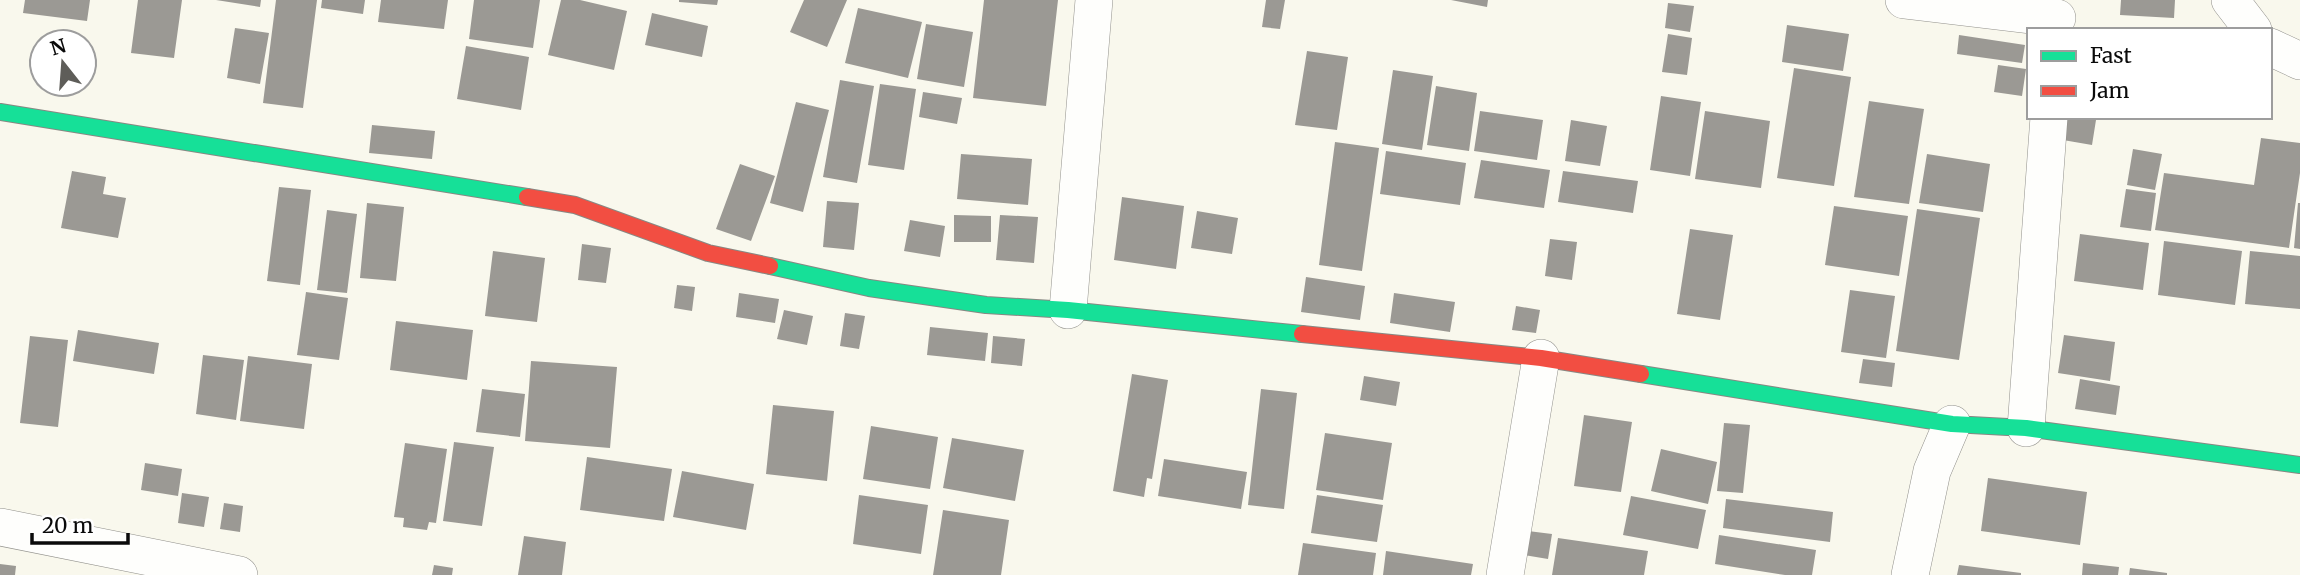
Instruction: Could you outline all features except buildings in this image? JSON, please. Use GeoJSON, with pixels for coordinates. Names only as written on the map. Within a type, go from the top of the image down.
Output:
{"type":"FeatureCollection","features":[{"type":"Feature","properties":{"kind":"street"},"geometry":{"type":"LineString","coordinates":[[1068,310],[1094,0]]}},
{"type":"Feature","properties":{"kind":"street"},"geometry":{"type":"LineString","coordinates":[[1904,0],[2059,16]]}},
{"type":"Feature","properties":{"kind":"street"},"geometry":{"type":"LineString","coordinates":[[2230,0],[2251,28]]}},
{"type":"Feature","properties":{"kind":"street"},"geometry":{"type":"LineString","coordinates":[[2272,48],[2300,61]]}},
{"type":"Feature","properties":{"kind":"street"},"geometry":{"type":"LineString","coordinates":[[0,112],[575,205],[708,253],[869,288],[986,305],[1068,310],[1541,358],[1952,424],[2026,428],[2300,465]]}},
{"type":"Feature","properties":{"kind":"street"},"geometry":{"type":"LineString","coordinates":[[2026,428],[2049,119]]}},
{"type":"Feature","properties":{"kind":"street"},"geometry":{"type":"LineString","coordinates":[[1505,575],[1541,358]]}},
{"type":"Feature","properties":{"kind":"street"},"geometry":{"type":"LineString","coordinates":[[1910,575],[1932,471],[1952,424]]}},
{"type":"Feature","properties":{"kind":"street"},"geometry":{"type":"LineString","coordinates":[[0,527],[239,575]]}},
{"type":"Feature","properties":{"kind":"traffic: fast"},"geometry":{"type":"LineString","coordinates":[[0,112],[527,197]]}},
{"type":"Feature","properties":{"kind":"traffic: fast"},"geometry":{"type":"LineString","coordinates":[[770,266],[869,288],[986,305],[1068,310],[1302,334]]}},
{"type":"Feature","properties":{"kind":"traffic: fast"},"geometry":{"type":"LineString","coordinates":[[1641,374],[1952,424],[2026,428],[2300,465]]}},
{"type":"Feature","properties":{"kind":"traffic: jam"},"geometry":{"type":"LineString","coordinates":[[527,197],[575,205],[708,253],[770,266]]}},
{"type":"Feature","properties":{"kind":"traffic: jam"},"geometry":{"type":"LineString","coordinates":[[1302,334],[1541,358],[1641,374]]}}]}
